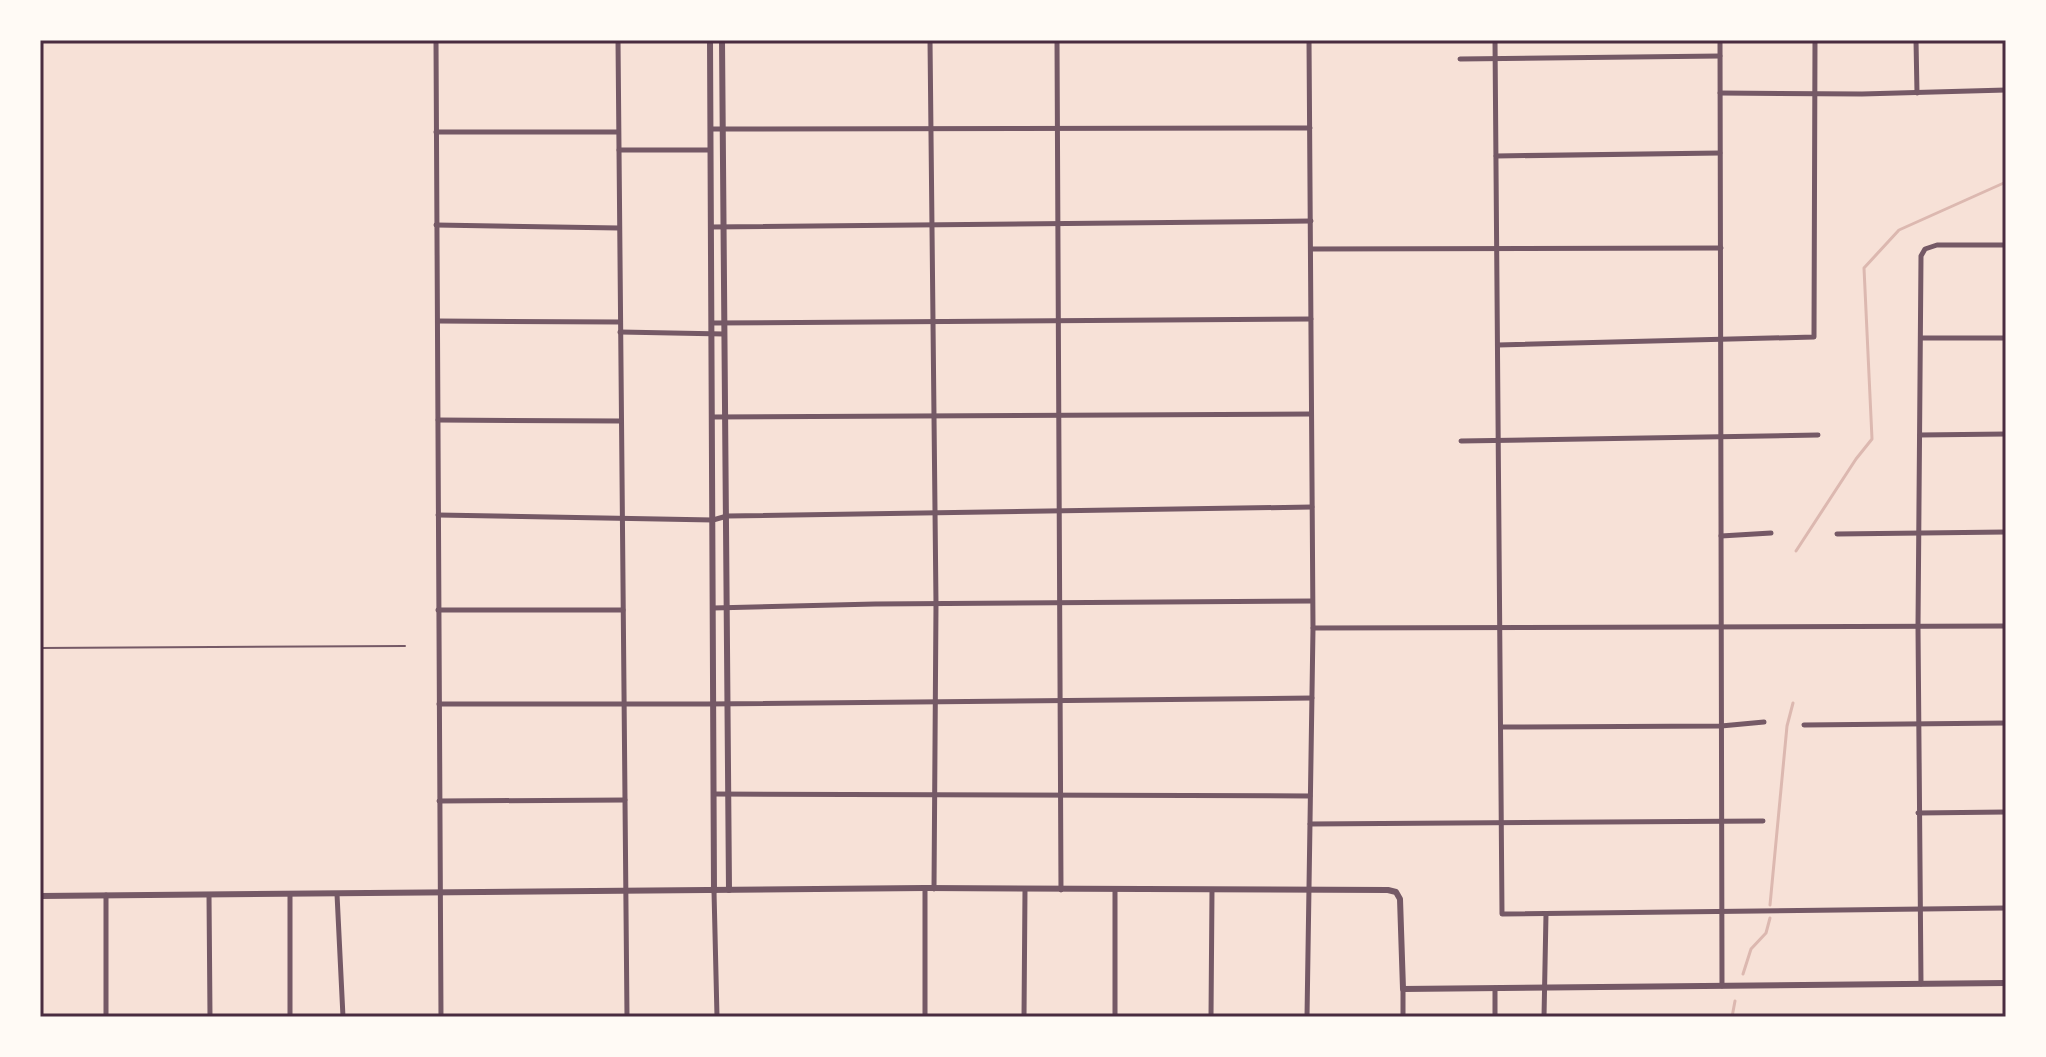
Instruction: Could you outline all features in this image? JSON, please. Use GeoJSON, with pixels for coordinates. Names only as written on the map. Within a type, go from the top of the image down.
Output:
{"type":"FeatureCollection","features":[{"type":"Feature","properties":{"kind":"street"},"geometry":{"type":"LineString","coordinates":[[436,40],[441,1017]]}},
{"type":"Feature","properties":{"kind":"street"},"geometry":{"type":"LineString","coordinates":[[618,40],[627,1017]]}},
{"type":"Feature","properties":{"kind":"street"},"geometry":{"type":"LineString","coordinates":[[710,40],[717,1017]]}},
{"type":"Feature","properties":{"kind":"street"},"geometry":{"type":"LineString","coordinates":[[722,40],[729,890]]}},
{"type":"Feature","properties":{"kind":"street"},"geometry":{"type":"LineString","coordinates":[[930,40],[936,604],[934,889]]}},
{"type":"Feature","properties":{"kind":"street"},"geometry":{"type":"LineString","coordinates":[[1057,40],[1061,890]]}},
{"type":"Feature","properties":{"kind":"street"},"geometry":{"type":"LineString","coordinates":[[1307,1017],[1313,628],[1309,40]]}},
{"type":"Feature","properties":{"kind":"street"},"geometry":{"type":"LineString","coordinates":[[1495,40],[1502,914],[2006,908]]}},
{"type":"Feature","properties":{"kind":"street"},"geometry":{"type":"LineString","coordinates":[[1720,40],[1722,986]]}},
{"type":"Feature","properties":{"kind":"street"},"geometry":{"type":"LineString","coordinates":[[1498,345],[1814,337],[1815,40]]}},
{"type":"Feature","properties":{"kind":"street"},"geometry":{"type":"LineString","coordinates":[[1916,40],[1917,93]]}},
{"type":"Feature","properties":{"kind":"street"},"geometry":{"type":"LineString","coordinates":[[1460,59],[1720,56]]}},
{"type":"Feature","properties":{"kind":"street"},"geometry":{"type":"LineString","coordinates":[[1720,93],[2006,90]]}},
{"type":"Feature","properties":{"kind":"street"},"geometry":{"type":"LineString","coordinates":[[711,129],[1310,128]]}},
{"type":"Feature","properties":{"kind":"street"},"geometry":{"type":"LineString","coordinates":[[436,132],[618,132]]}},
{"type":"Feature","properties":{"kind":"street"},"geometry":{"type":"LineString","coordinates":[[619,150],[710,150]]}},
{"type":"Feature","properties":{"kind":"street"},"geometry":{"type":"LineString","coordinates":[[1496,156],[1720,153]]}},
{"type":"Feature","properties":{"kind":"street"},"geometry":{"type":"LineString","coordinates":[[711,227],[1311,221]]}},
{"type":"Feature","properties":{"kind":"street"},"geometry":{"type":"LineString","coordinates":[[436,225],[619,228]]}},
{"type":"Feature","properties":{"kind":"street"},"geometry":{"type":"LineString","coordinates":[[1921,984],[1918,627],[1921,256],[1925,249],[1937,245],[2006,245]]}},
{"type":"Feature","properties":{"kind":"street"},"geometry":{"type":"LineString","coordinates":[[1311,249],[1721,248]]}},
{"type":"Feature","properties":{"kind":"street"},"geometry":{"type":"LineString","coordinates":[[712,323],[1311,319]]}},
{"type":"Feature","properties":{"kind":"street"},"geometry":{"type":"LineString","coordinates":[[438,321],[620,322]]}},
{"type":"Feature","properties":{"kind":"street"},"geometry":{"type":"LineString","coordinates":[[620,332],[724,334]]}},
{"type":"Feature","properties":{"kind":"street"},"geometry":{"type":"LineString","coordinates":[[1922,338],[2006,338]]}},
{"type":"Feature","properties":{"kind":"street"},"geometry":{"type":"LineString","coordinates":[[712,417],[1312,414]]}},
{"type":"Feature","properties":{"kind":"street"},"geometry":{"type":"LineString","coordinates":[[438,420],[621,421]]}},
{"type":"Feature","properties":{"kind":"street"},"geometry":{"type":"LineString","coordinates":[[1920,435],[2006,434]]}},
{"type":"Feature","properties":{"kind":"street"},"geometry":{"type":"LineString","coordinates":[[1461,441],[1818,435]]}},
{"type":"Feature","properties":{"kind":"street"},"geometry":{"type":"LineString","coordinates":[[438,515],[713,520],[727,516],[1312,507]]}},
{"type":"Feature","properties":{"kind":"street"},"geometry":{"type":"LineString","coordinates":[[1837,534],[2006,532]]}},
{"type":"Feature","properties":{"kind":"street"},"geometry":{"type":"LineString","coordinates":[[1721,536],[1771,533]]}},
{"type":"Feature","properties":{"kind":"street"},"geometry":{"type":"LineString","coordinates":[[713,608],[1312,601]]}},
{"type":"Feature","properties":{"kind":"street"},"geometry":{"type":"LineString","coordinates":[[438,610],[623,610]]}},
{"type":"Feature","properties":{"kind":"street"},"geometry":{"type":"LineString","coordinates":[[1313,628],[2006,626]]}},
{"type":"Feature","properties":{"kind":"street"},"geometry":{"type":"LineString","coordinates":[[439,704],[1312,698]]}},
{"type":"Feature","properties":{"kind":"street"},"geometry":{"type":"LineString","coordinates":[[1500,727],[1721,726],[1764,722]]}},
{"type":"Feature","properties":{"kind":"street"},"geometry":{"type":"LineString","coordinates":[[1804,725],[2006,723]]}},
{"type":"Feature","properties":{"kind":"street"},"geometry":{"type":"LineString","coordinates":[[714,794],[1310,796]]}},
{"type":"Feature","properties":{"kind":"street"},"geometry":{"type":"LineString","coordinates":[[439,801],[625,800]]}},
{"type":"Feature","properties":{"kind":"street"},"geometry":{"type":"LineString","coordinates":[[1918,813],[2006,812]]}},
{"type":"Feature","properties":{"kind":"street"},"geometry":{"type":"LineString","coordinates":[[1310,824],[1763,821]]}},
{"type":"Feature","properties":{"kind":"street"},"geometry":{"type":"LineString","coordinates":[[925,888],[925,1017]]}},
{"type":"Feature","properties":{"kind":"street"},"geometry":{"type":"LineString","coordinates":[[40,896],[925,888],[1388,890],[1396,892],[1400,899],[1403,1017]]}},
{"type":"Feature","properties":{"kind":"street"},"geometry":{"type":"LineString","coordinates":[[1024,1017],[1025,890]]}},
{"type":"Feature","properties":{"kind":"street"},"geometry":{"type":"LineString","coordinates":[[1211,1017],[1212,890]]}},
{"type":"Feature","properties":{"kind":"street"},"geometry":{"type":"LineString","coordinates":[[1115,891],[1115,1017]]}},
{"type":"Feature","properties":{"kind":"street"},"geometry":{"type":"LineString","coordinates":[[290,894],[290,1017]]}},
{"type":"Feature","properties":{"kind":"street"},"geometry":{"type":"LineString","coordinates":[[337,894],[343,1017]]}},
{"type":"Feature","properties":{"kind":"street"},"geometry":{"type":"LineString","coordinates":[[106,895],[106,1017]]}},
{"type":"Feature","properties":{"kind":"street"},"geometry":{"type":"LineString","coordinates":[[209,895],[210,1017]]}},
{"type":"Feature","properties":{"kind":"street"},"geometry":{"type":"LineString","coordinates":[[1544,1017],[1546,914]]}},
{"type":"Feature","properties":{"kind":"street"},"geometry":{"type":"LineString","coordinates":[[1403,989],[2006,983]]}},
{"type":"Feature","properties":{"kind":"street"},"geometry":{"type":"LineString","coordinates":[[1495,988],[1495,1017]]}},
{"type":"Feature","properties":{"kind":"lane"},"geometry":{"type":"LineString","coordinates":[[40,648],[405,646]]}},
{"type":"Feature","properties":{"kind":"waterway"},"geometry":{"type":"LineString","coordinates":[[1796,551],[1872,439],[1864,268],[1899,230],[2006,182]]}},
{"type":"Feature","properties":{"kind":"waterway"},"geometry":{"type":"LineString","coordinates":[[1770,905],[1787,726],[1793,703]]}},
{"type":"Feature","properties":{"kind":"waterway"},"geometry":{"type":"LineString","coordinates":[[1743,974],[1751,949],[1766,933],[1770,918]]}},
{"type":"Feature","properties":{"kind":"waterway"},"geometry":{"type":"LineString","coordinates":[[1732,1017],[1735,1001]]}}]}
